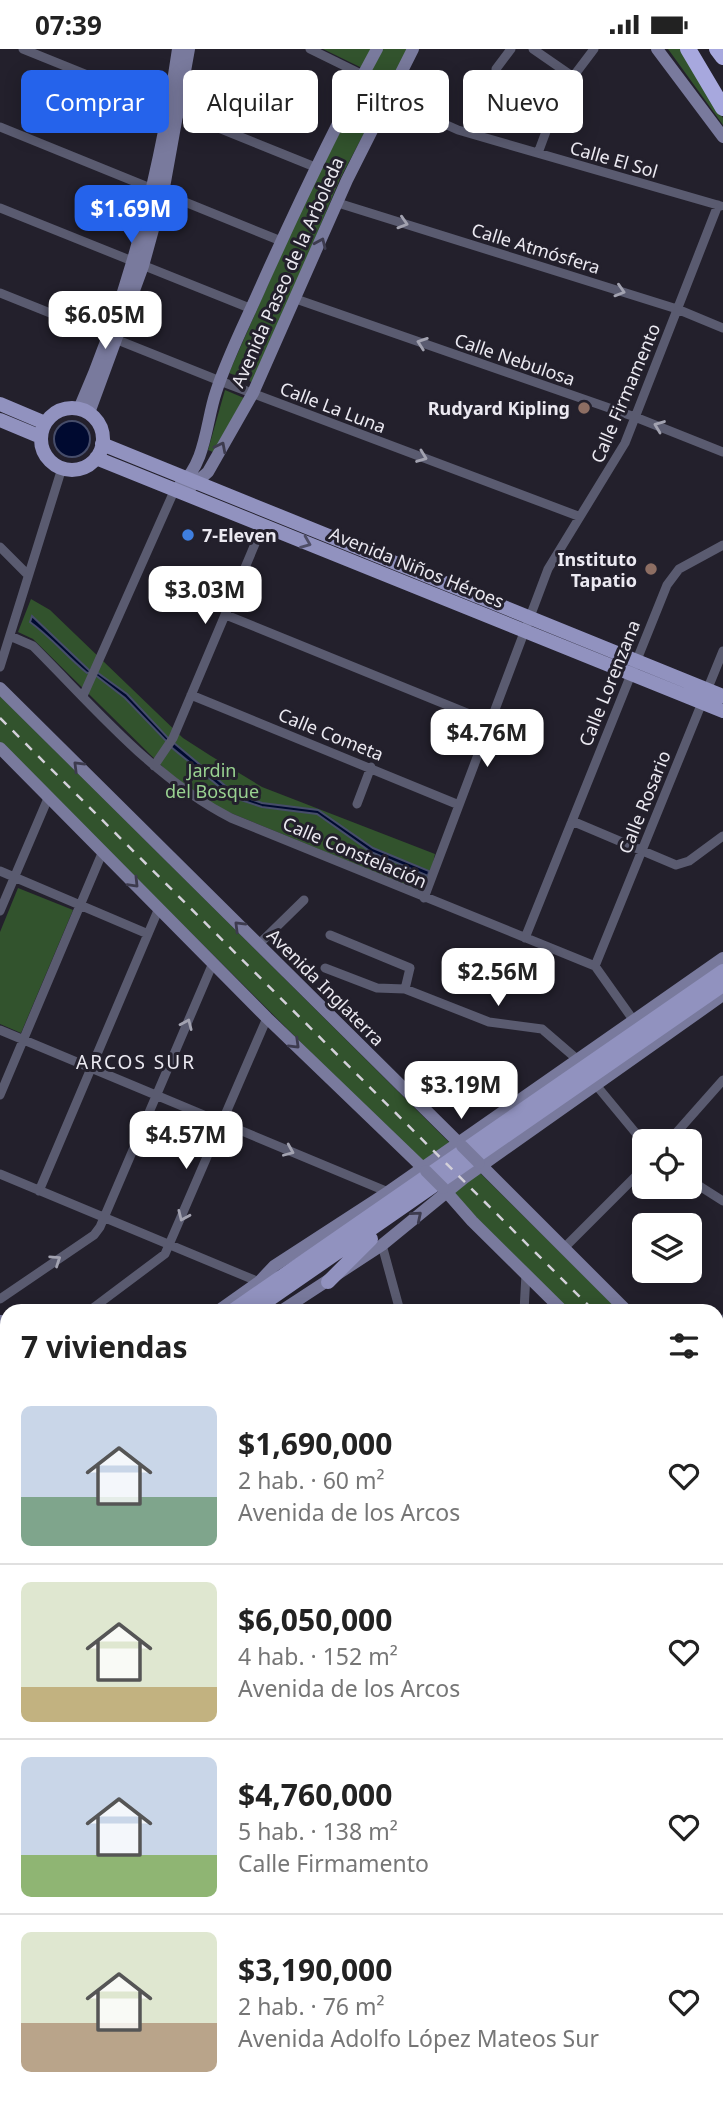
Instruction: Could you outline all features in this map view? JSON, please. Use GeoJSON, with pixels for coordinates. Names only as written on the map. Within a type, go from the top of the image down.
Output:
{"type":"FeatureCollection","features":[{"type":"Feature","properties":{"kind":"highway"},"geometry":{"type":"LineString","coordinates":[[688,49],[723,108]]}},
{"type":"Feature","properties":{"kind":"highway"},"geometry":{"type":"LineString","coordinates":[[696,49],[723,85]]}},
{"type":"Feature","properties":{"kind":"highway"},"geometry":{"type":"LineString","coordinates":[[717,49],[723,57]]}},
{"type":"Feature","properties":{"kind":"main road"},"geometry":{"type":"LineString","coordinates":[[0,404],[43,430]]}},
{"type":"Feature","properties":{"kind":"main road"},"geometry":{"type":"LineString","coordinates":[[62,409],[84,411],[101,430],[99,451],[79,469],[62,468],[44,452],[43,430],[62,409]]}},
{"type":"Feature","properties":{"kind":"main road"},"geometry":{"type":"LineString","coordinates":[[0,421],[43,430]]}},
{"type":"Feature","properties":{"kind":"main road","name":"Avenida Niños Héroes"},"geometry":{"type":"LineString","coordinates":[[99,451],[193,481],[636,659],[704,696],[723,711]]}},
{"type":"Feature","properties":{"kind":"main road","name":"Avenida Niños Héroes"},"geometry":{"type":"LineString","coordinates":[[99,451],[175,489],[630,674],[704,696],[723,696]]}},
{"type":"Feature","properties":{"kind":"main road"},"geometry":{"type":"LineString","coordinates":[[679,1008],[704,971]]}},
{"type":"Feature","properties":{"kind":"main road"},"geometry":{"type":"LineString","coordinates":[[263,1304],[396,1213],[679,1008],[723,971]]}},
{"type":"Feature","properties":{"kind":"main road"},"geometry":{"type":"LineString","coordinates":[[242,1304],[374,1212],[679,1008],[723,985]]}},
{"type":"Feature","properties":{"kind":"main road"},"geometry":{"type":"LineString","coordinates":[[679,1008],[723,995]]}},
{"type":"Feature","properties":{"kind":"main road"},"geometry":{"type":"LineString","coordinates":[[259,1282],[341,1229],[374,1212]]}},
{"type":"Feature","properties":{"kind":"main road"},"geometry":{"type":"LineString","coordinates":[[328,1282],[396,1213]]}},
{"type":"Feature","properties":{"kind":"street"},"geometry":{"type":"LineString","coordinates":[[23,49],[315,167]]}},
{"type":"Feature","properties":{"kind":"street"},"geometry":{"type":"LineString","coordinates":[[174,110],[178,49]]}},
{"type":"Feature","properties":{"kind":"street"},"geometry":{"type":"LineString","coordinates":[[84,411],[139,264],[189,49]]}},
{"type":"Feature","properties":{"kind":"street","name":"Calle El Sol"},"geometry":{"type":"LineString","coordinates":[[310,49],[353,70]]}},
{"type":"Feature","properties":{"kind":"street","name":"Avenida Paseo de la Arboleda"},"geometry":{"type":"LineString","coordinates":[[366,70],[377,49]]}},
{"type":"Feature","properties":{"kind":"street","name":"Avenida Paseo de la Arboleda"},"geometry":{"type":"LineString","coordinates":[[402,70],[413,49]]}},
{"type":"Feature","properties":{"kind":"street"},"geometry":{"type":"LineString","coordinates":[[496,69],[511,49]]}},
{"type":"Feature","properties":{"kind":"street"},"geometry":{"type":"LineString","coordinates":[[533,49],[563,70]]}},
{"type":"Feature","properties":{"kind":"street"},"geometry":{"type":"LineString","coordinates":[[577,70],[594,49]]}},
{"type":"Feature","properties":{"kind":"street"},"geometry":{"type":"LineString","coordinates":[[657,49],[723,137]]}},
{"type":"Feature","properties":{"kind":"street","name":"Calle El Sol"},"geometry":{"type":"LineString","coordinates":[[449,126],[720,206]]}},
{"type":"Feature","properties":{"kind":"street"},"geometry":{"type":"LineString","coordinates":[[0,127],[282,241]]}},
{"type":"Feature","properties":{"kind":"street","name":"Avenida Paseo de la Arboleda"},"geometry":{"type":"LineString","coordinates":[[193,481],[220,381],[333,133]]}},
{"type":"Feature","properties":{"kind":"street","name":"Avenida Paseo de la Arboleda"},"geometry":{"type":"LineString","coordinates":[[83,696],[175,489],[208,472],[253,393],[371,133]]}},
{"type":"Feature","properties":{"kind":"street"},"geometry":{"type":"LineString","coordinates":[[538,153],[544,133]]}},
{"type":"Feature","properties":{"kind":"street","name":"Calle Atmósfera"},"geometry":{"type":"LineString","coordinates":[[338,203],[677,309],[723,328]]}},
{"type":"Feature","properties":{"kind":"street","name":"Calle Firmamento"},"geometry":{"type":"LineString","coordinates":[[424,898],[553,558],[578,516],[616,462],[720,206]]}},
{"type":"Feature","properties":{"kind":"street"},"geometry":{"type":"LineString","coordinates":[[0,208],[252,309]]}},
{"type":"Feature","properties":{"kind":"street","name":"Calle La Luna"},"geometry":{"type":"LineString","coordinates":[[0,293],[220,381],[578,516]]}},
{"type":"Feature","properties":{"kind":"street","name":"Calle Nebulosa"},"geometry":{"type":"LineString","coordinates":[[296,299],[635,417],[723,451]]}},
{"type":"Feature","properties":{"kind":"street"},"geometry":{"type":"LineString","coordinates":[[0,667],[62,468]]}},
{"type":"Feature","properties":{"kind":"street"},"geometry":{"type":"LineString","coordinates":[[154,766],[173,738],[263,525]]}},
{"type":"Feature","properties":{"kind":"street","name":"Calle Lorenzana"},"geometry":{"type":"LineString","coordinates":[[525,938],[671,577],[723,545]]}},
{"type":"Feature","properties":{"kind":"street"},"geometry":{"type":"LineString","coordinates":[[0,547],[28,575]]}},
{"type":"Feature","properties":{"kind":"street"},"geometry":{"type":"LineString","coordinates":[[226,615],[489,722]]}},
{"type":"Feature","properties":{"kind":"street","name":"Calle Constelación"},"geometry":{"type":"LineString","coordinates":[[10,636],[33,646],[176,785],[231,818],[595,967]]}},
{"type":"Feature","properties":{"kind":"street","name":"Calle Rosario"},"geometry":{"type":"LineString","coordinates":[[595,967],[723,650]]}},
{"type":"Feature","properties":{"kind":"street","name":"Avenida Inglaterra"},"geometry":{"type":"LineString","coordinates":[[0,688],[620,1304]]}},
{"type":"Feature","properties":{"kind":"street","name":"Calle Cometa"},"geometry":{"type":"LineString","coordinates":[[191,695],[459,805]]}},
{"type":"Feature","properties":{"kind":"street"},"geometry":{"type":"LineString","coordinates":[[0,748],[267,1018],[424,1169],[556,1304]]}},
{"type":"Feature","properties":{"kind":"street"},"geometry":{"type":"LineString","coordinates":[[357,804],[371,767]]}},
{"type":"Feature","properties":{"kind":"street"},"geometry":{"type":"LineString","coordinates":[[0,911],[49,796]]}},
{"type":"Feature","properties":{"kind":"street"},"geometry":{"type":"LineString","coordinates":[[572,821],[681,865],[723,836]]}},
{"type":"Feature","properties":{"kind":"street"},"geometry":{"type":"LineString","coordinates":[[0,1095],[103,851]]}},
{"type":"Feature","properties":{"kind":"street"},"geometry":{"type":"LineString","coordinates":[[0,871],[148,935]]}},
{"type":"Feature","properties":{"kind":"street"},"geometry":{"type":"LineString","coordinates":[[258,945],[304,900]]}},
{"type":"Feature","properties":{"kind":"street"},"geometry":{"type":"LineString","coordinates":[[39,1191],[159,908]]}},
{"type":"Feature","properties":{"kind":"street"},"geometry":{"type":"LineString","coordinates":[[330,935],[410,968],[401,988]]}},
{"type":"Feature","properties":{"kind":"street"},"geometry":{"type":"LineString","coordinates":[[228,1304],[259,1282],[274,1266],[460,1145],[723,958]]}},
{"type":"Feature","properties":{"kind":"street"},"geometry":{"type":"LineString","coordinates":[[0,1299],[94,1235],[104,1218],[213,963]]}},
{"type":"Feature","properties":{"kind":"street"},"geometry":{"type":"LineString","coordinates":[[595,967],[634,1021]]}},
{"type":"Feature","properties":{"kind":"street"},"geometry":{"type":"LineString","coordinates":[[325,968],[377,988],[401,988],[475,1018],[542,1029],[578,1060]]}},
{"type":"Feature","properties":{"kind":"street"},"geometry":{"type":"LineString","coordinates":[[292,1304],[382,1245],[445,1190],[480,1164],[723,995]]}},
{"type":"Feature","properties":{"kind":"street"},"geometry":{"type":"LineString","coordinates":[[99,1304],[158,1261],[170,1246],[267,1018]]}},
{"type":"Feature","properties":{"kind":"street"},"geometry":{"type":"LineString","coordinates":[[0,1030],[388,1192]]}},
{"type":"Feature","properties":{"kind":"street"},"geometry":{"type":"LineString","coordinates":[[680,1129],[723,1080]]}},
{"type":"Feature","properties":{"kind":"street"},"geometry":{"type":"LineString","coordinates":[[596,1085],[632,1129]]}},
{"type":"Feature","properties":{"kind":"street"},"geometry":{"type":"LineString","coordinates":[[0,1174],[259,1282]]}},
{"type":"Feature","properties":{"kind":"street"},"geometry":{"type":"LineString","coordinates":[[564,1248],[632,1180]]}},
{"type":"Feature","properties":{"kind":"street"},"geometry":{"type":"LineString","coordinates":[[702,1188],[723,1201]]}},
{"type":"Feature","properties":{"kind":"street"},"geometry":{"type":"LineString","coordinates":[[382,1245],[398,1304]]}},
{"type":"Feature","properties":{"kind":"street"},"geometry":{"type":"LineString","coordinates":[[524,1304],[526,1274]]}},
{"type":"Feature","properties":{"kind":"green space"},"geometry":{"type":"Polygon","coordinates":[[[323,49],[372,49],[362,68],[323,49]]]}},
{"type":"Feature","properties":{"kind":"green space"},"geometry":{"type":"Polygon","coordinates":[[[381,49],[409,49],[398,70],[371,69],[381,49]]]}},
{"type":"Feature","properties":{"kind":"green space"},"geometry":{"type":"Polygon","coordinates":[[[668,49],[683,49],[723,118],[723,125],[668,49]]]}},
{"type":"Feature","properties":{"kind":"green space"},"geometry":{"type":"Polygon","coordinates":[[[337,133],[364,133],[340,179],[254,383],[229,373],[337,133]]]}},
{"type":"Feature","properties":{"kind":"green space"},"geometry":{"type":"Polygon","coordinates":[[[225,390],[244,398],[213,452],[208,450],[225,390]]]}},
{"type":"Feature","properties":{"kind":"green space","name":"Jardin del Bosque"},"geometry":{"type":"Polygon","coordinates":[[[31,599],[50,610],[183,738],[211,756],[262,787],[435,854],[426,893],[226,811],[202,798],[169,773],[33,639],[18,632],[31,599]]]}},
{"type":"Feature","properties":{"kind":"green space"},"geometry":{"type":"Polygon","coordinates":[[[0,696],[612,1304],[563,1304],[0,742],[0,696]]]}},
{"type":"Feature","properties":{"kind":"green space"},"geometry":{"type":"Polygon","coordinates":[[[18,888],[73,910],[21,1033],[0,1024],[0,932],[18,888]]]}},
{"type":"Feature","properties":{"kind":"water"},"geometry":{"type":"Polygon","coordinates":[[[72,421],[85,426],[90,439],[85,452],[72,457],[59,452],[54,439],[59,426],[72,421]]]}},
{"type":"Feature","properties":{"kind":"water"},"geometry":{"type":"Polygon","coordinates":[[[32,616],[91,672],[87,673],[30,622],[32,616]]]}},
{"type":"Feature","properties":{"kind":"water"},"geometry":{"type":"Polygon","coordinates":[[[98,673],[127,694],[170,740],[168,743],[125,698],[94,674],[98,673]]]}},
{"type":"Feature","properties":{"kind":"water"},"geometry":{"type":"Polygon","coordinates":[[[174,743],[234,793],[262,803],[318,810],[373,848],[429,871],[428,876],[371,852],[317,814],[262,807],[232,797],[171,747],[174,743]]]}},
{"type":"Feature","properties":{"kind":"railway"},"geometry":{"type":"LineString","coordinates":[[0,718],[587,1304]]}},
{"type":"Feature","properties":{"kind":"place","name":"Rudyard Kipling"},"geometry":{"type":"Point","coordinates":[584,408]}},
{"type":"Feature","properties":{"kind":"place","name":"7-Eleven"},"geometry":{"type":"Point","coordinates":[188,535]}},
{"type":"Feature","properties":{"kind":"place","name":"Instituto Tapatio"},"geometry":{"type":"Point","coordinates":[651,569]}},
{"type":"Feature","properties":{"kind":"district","name":"ARCOS SUR"},"geometry":{"type":"Point","coordinates":[136,1062]}}]}
